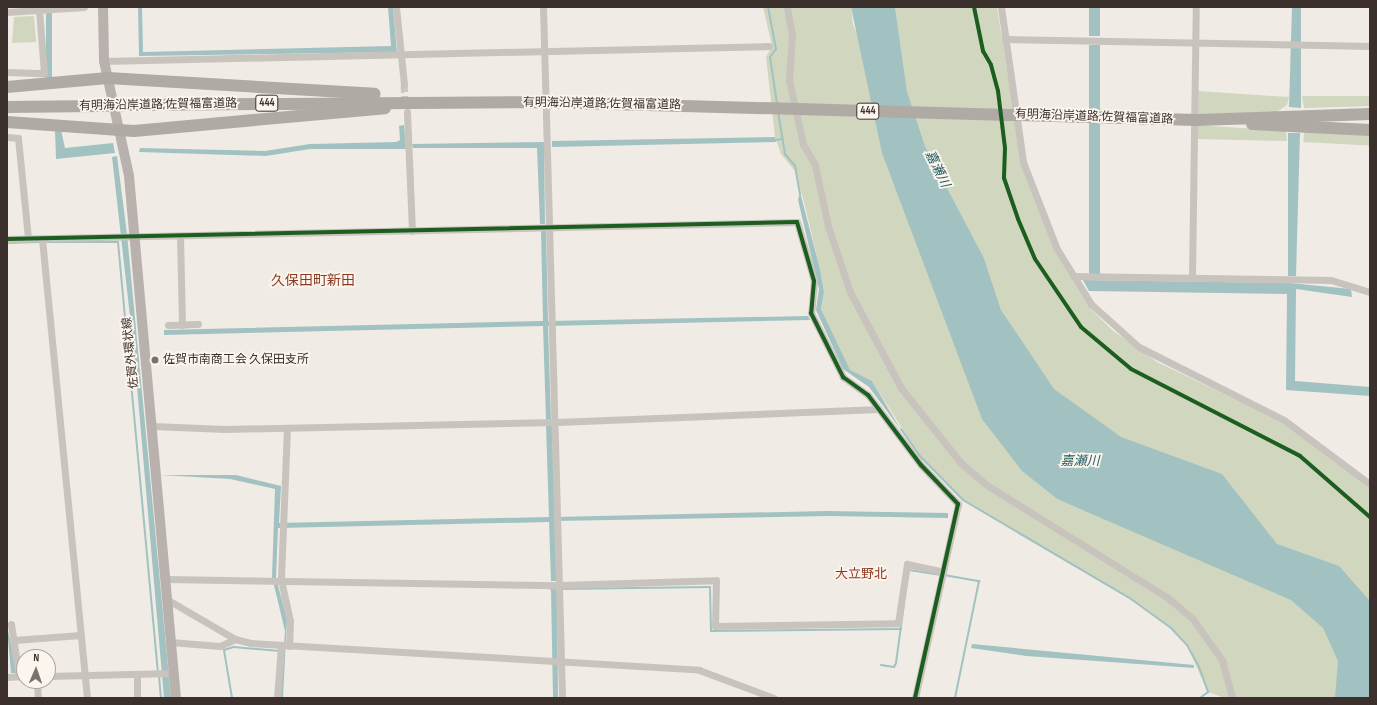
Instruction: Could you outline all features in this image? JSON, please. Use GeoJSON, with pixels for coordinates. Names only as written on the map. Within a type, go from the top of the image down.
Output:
{"type":"FeatureCollection","features":[{"type":"Feature","properties":{"kind":"highway"},"geometry":{"type":"LineString","coordinates":[[7,87],[108,78],[382,95],[405,106]]}},
{"type":"Feature","properties":{"kind":"highway","name":"有明海沿岸道路;佐賀福富道路"},"geometry":{"type":"LineString","coordinates":[[7,107],[130,105],[405,106],[539,102],[1197,120]]}},
{"type":"Feature","properties":{"kind":"highway"},"geometry":{"type":"LineString","coordinates":[[7,122],[121,131],[405,106]]}},
{"type":"Feature","properties":{"kind":"highway"},"geometry":{"type":"LineString","coordinates":[[1197,120],[1370,114]]}},
{"type":"Feature","properties":{"kind":"highway"},"geometry":{"type":"LineString","coordinates":[[1197,120],[1370,130]]}},
{"type":"Feature","properties":{"kind":"main road","name":"佐賀外環状線"},"geometry":{"type":"LineString","coordinates":[[103,7],[104,61],[121,131],[129,176],[131,237],[152,426],[168,600],[170,642],[167,673],[176,698]]}},
{"type":"Feature","properties":{"kind":"street"},"geometry":{"type":"LineString","coordinates":[[7,12],[84,7]]}},
{"type":"Feature","properties":{"kind":"street"},"geometry":{"type":"LineString","coordinates":[[396,7],[404,85]]}},
{"type":"Feature","properties":{"kind":"street"},"geometry":{"type":"LineString","coordinates":[[542,7],[549,228],[554,323],[555,422],[559,519],[556,585],[562,663],[562,698]]}},
{"type":"Feature","properties":{"kind":"street"},"geometry":{"type":"LineString","coordinates":[[787,7],[792,35],[789,80],[803,144],[815,165],[828,226],[850,292],[901,388],[960,462],[985,484],[1168,598],[1192,618],[1222,660],[1232,698]]}},
{"type":"Feature","properties":{"kind":"street"},"geometry":{"type":"LineString","coordinates":[[1001,7],[1023,162],[1041,213],[1073,276],[1092,304],[1139,347],[1284,420],[1347,463],[1370,484]]}},
{"type":"Feature","properties":{"kind":"street"},"geometry":{"type":"LineString","coordinates":[[1192,278],[1196,7]]}},
{"type":"Feature","properties":{"kind":"street"},"geometry":{"type":"LineString","coordinates":[[7,72],[44,73],[39,10]]}},
{"type":"Feature","properties":{"kind":"street"},"geometry":{"type":"LineString","coordinates":[[1005,39],[1195,41],[1370,46]]}},
{"type":"Feature","properties":{"kind":"street"},"geometry":{"type":"LineString","coordinates":[[104,61],[770,46]]}},
{"type":"Feature","properties":{"kind":"street"},"geometry":{"type":"LineString","coordinates":[[405,106],[412,232]]}},
{"type":"Feature","properties":{"kind":"street"},"geometry":{"type":"LineString","coordinates":[[7,137],[18,138],[28,239]]}},
{"type":"Feature","properties":{"kind":"street"},"geometry":{"type":"LineString","coordinates":[[7,239],[412,232],[797,222],[814,281],[811,313],[843,377],[868,395],[921,465],[958,504],[941,574],[915,698]]}},
{"type":"Feature","properties":{"kind":"street"},"geometry":{"type":"LineString","coordinates":[[180,236],[182,325]]}},
{"type":"Feature","properties":{"kind":"street"},"geometry":{"type":"LineString","coordinates":[[42,239],[87,698]]}},
{"type":"Feature","properties":{"kind":"street"},"geometry":{"type":"LineString","coordinates":[[1073,276],[1292,280],[1348,283],[1370,292]]}},
{"type":"Feature","properties":{"kind":"street"},"geometry":{"type":"LineString","coordinates":[[168,325],[198,324]]}},
{"type":"Feature","properties":{"kind":"street"},"geometry":{"type":"LineString","coordinates":[[152,426],[287,428],[555,422],[879,409]]}},
{"type":"Feature","properties":{"kind":"street"},"geometry":{"type":"LineString","coordinates":[[287,428],[282,526],[277,580],[290,621],[289,646]]}},
{"type":"Feature","properties":{"kind":"street"},"geometry":{"type":"LineString","coordinates":[[165,579],[556,585],[716,580],[715,626],[898,623],[907,564],[941,574]]}},
{"type":"Feature","properties":{"kind":"street"},"geometry":{"type":"LineString","coordinates":[[168,600],[235,639],[281,649],[289,646],[700,670],[774,698]]}},
{"type":"Feature","properties":{"kind":"street"},"geometry":{"type":"LineString","coordinates":[[11,624],[16,649]]}},
{"type":"Feature","properties":{"kind":"street"},"geometry":{"type":"LineString","coordinates":[[14,640],[81,635]]}},
{"type":"Feature","properties":{"kind":"street"},"geometry":{"type":"LineString","coordinates":[[170,642],[220,646],[235,639]]}},
{"type":"Feature","properties":{"kind":"street"},"geometry":{"type":"LineString","coordinates":[[277,698],[281,649]]}},
{"type":"Feature","properties":{"kind":"street"},"geometry":{"type":"LineString","coordinates":[[56,676],[167,673]]}},
{"type":"Feature","properties":{"kind":"street"},"geometry":{"type":"LineString","coordinates":[[137,674],[137,698]]}},
{"type":"Feature","properties":{"kind":"green space"},"geometry":{"type":"Polygon","coordinates":[[[763,7],[851,7],[853,24],[1022,471],[1057,499],[1165,544],[1229,564],[1340,624],[1346,698],[1225,698],[1208,692],[1187,646],[1171,628],[1131,599],[963,500],[919,455],[872,381],[850,371],[821,309],[824,292],[804,202],[795,171],[781,154],[775,137],[766,57],[772,46],[763,7]]]}},
{"type":"Feature","properties":{"kind":"green space"},"geometry":{"type":"Polygon","coordinates":[[[895,7],[997,7],[1022,163],[1055,252],[1088,306],[1112,330],[1157,362],[1295,428],[1352,470],[1370,490],[1370,601],[1092,476],[1001,310],[984,258],[925,146],[907,91],[895,7]]]}},
{"type":"Feature","properties":{"kind":"green space"},"geometry":{"type":"Polygon","coordinates":[[[34,16],[36,42],[12,43],[14,17],[34,16]]]}},
{"type":"Feature","properties":{"kind":"green space"},"geometry":{"type":"Polygon","coordinates":[[[1198,91],[1289,97],[1287,105],[1275,113],[1198,114],[1198,91]]]}},
{"type":"Feature","properties":{"kind":"green space"},"geometry":{"type":"Polygon","coordinates":[[[1302,96],[1370,96],[1370,106],[1304,108],[1302,96]]]}},
{"type":"Feature","properties":{"kind":"green space"},"geometry":{"type":"Polygon","coordinates":[[[1196,125],[1286,131],[1287,141],[1196,139],[1196,125]]]}},
{"type":"Feature","properties":{"kind":"green space"},"geometry":{"type":"Polygon","coordinates":[[[1304,132],[1370,135],[1369,145],[1303,142],[1304,132]]]}},
{"type":"Feature","properties":{"kind":"water"},"geometry":{"type":"Polygon","coordinates":[[[138,7],[142,7],[143,52],[391,46],[388,7],[393,7],[397,52],[139,56],[138,7]]]}},
{"type":"Feature","properties":{"kind":"water","name":"嘉瀬川"},"geometry":{"type":"Polygon","coordinates":[[[851,7],[895,7],[907,91],[925,146],[984,258],[1001,310],[1054,389],[1121,437],[1222,474],[1277,544],[1339,566],[1370,601],[1370,698],[1335,698],[1338,661],[1323,628],[1291,600],[1057,499],[1022,471],[982,419],[882,153],[851,7]]]}},
{"type":"Feature","properties":{"kind":"water"},"geometry":{"type":"Polygon","coordinates":[[[1089,7],[1100,7],[1100,36],[1089,36],[1089,7]]]}},
{"type":"Feature","properties":{"kind":"water"},"geometry":{"type":"Polygon","coordinates":[[[1292,7],[1301,7],[1301,108],[1289,107],[1292,7]]]}},
{"type":"Feature","properties":{"kind":"water"},"geometry":{"type":"Polygon","coordinates":[[[46,13],[52,13],[52,79],[46,79],[46,13]]]}},
{"type":"Feature","properties":{"kind":"water"},"geometry":{"type":"Polygon","coordinates":[[[1089,45],[1100,45],[1100,274],[1089,274],[1089,45]]]}},
{"type":"Feature","properties":{"kind":"water"},"geometry":{"type":"Polygon","coordinates":[[[404,125],[406,149],[310,149],[266,156],[139,152],[140,148],[265,151],[310,144],[396,142],[400,140],[399,126],[404,125]]]}},
{"type":"Feature","properties":{"kind":"water"},"geometry":{"type":"Polygon","coordinates":[[[55,130],[61,130],[65,148],[113,143],[115,153],[56,159],[55,130]]]}},
{"type":"Feature","properties":{"kind":"water"},"geometry":{"type":"Polygon","coordinates":[[[1288,133],[1300,133],[1296,276],[1288,276],[1288,133]]]}},
{"type":"Feature","properties":{"kind":"water"},"geometry":{"type":"Polygon","coordinates":[[[775,137],[776,142],[552,147],[552,141],[775,137]]]}},
{"type":"Feature","properties":{"kind":"water"},"geometry":{"type":"Polygon","coordinates":[[[544,142],[545,224],[540,224],[537,148],[413,148],[412,144],[544,142]]]}},
{"type":"Feature","properties":{"kind":"water"},"geometry":{"type":"Polygon","coordinates":[[[117,156],[127,234],[171,698],[164,698],[134,352],[112,157],[117,156]]]}},
{"type":"Feature","properties":{"kind":"water"},"geometry":{"type":"Polygon","coordinates":[[[800,192],[820,269],[824,292],[821,309],[850,370],[872,381],[901,430],[869,387],[843,369],[816,310],[819,289],[798,200],[800,192]]]}},
{"type":"Feature","properties":{"kind":"water"},"geometry":{"type":"Polygon","coordinates":[[[546,230],[548,321],[808,316],[810,320],[548,326],[551,420],[546,420],[543,326],[164,335],[164,330],[543,321],[541,231],[546,230]]]}},
{"type":"Feature","properties":{"kind":"water"},"geometry":{"type":"Polygon","coordinates":[[[1083,280],[1289,283],[1351,289],[1352,297],[1296,289],[1295,381],[1370,387],[1370,396],[1286,390],[1287,294],[1089,291],[1083,280]]]}},
{"type":"Feature","properties":{"kind":"water"},"geometry":{"type":"Polygon","coordinates":[[[546,426],[552,426],[555,517],[826,511],[948,513],[948,518],[830,516],[555,521],[557,581],[551,581],[549,522],[278,528],[276,578],[287,619],[283,698],[280,698],[285,631],[272,577],[275,489],[230,479],[160,475],[236,475],[281,486],[279,523],[549,517],[546,426]]]}},
{"type":"Feature","properties":{"kind":"water"},"geometry":{"type":"Polygon","coordinates":[[[557,587],[558,698],[553,698],[551,590],[546,588],[557,587]]]}},
{"type":"Feature","properties":{"kind":"water"},"geometry":{"type":"Polygon","coordinates":[[[7,627],[14,656],[16,673],[11,673],[7,627]]]}},
{"type":"Feature","properties":{"kind":"water"},"geometry":{"type":"Polygon","coordinates":[[[972,644],[1194,665],[1194,668],[1026,656],[971,648],[972,644]]]}},
{"type":"Feature","properties":{"kind":"waterway"},"geometry":{"type":"LineString","coordinates":[[768,7],[776,49],[770,57],[777,104]]}},
{"type":"Feature","properties":{"kind":"waterway"},"geometry":{"type":"LineString","coordinates":[[778,112],[785,154],[795,166],[800,195]]}},
{"type":"Feature","properties":{"kind":"waterway"},"geometry":{"type":"LineString","coordinates":[[776,140],[782,139]]}},
{"type":"Feature","properties":{"kind":"waterway"},"geometry":{"type":"LineString","coordinates":[[7,243],[39,242]]}},
{"type":"Feature","properties":{"kind":"waterway"},"geometry":{"type":"LineString","coordinates":[[47,242],[118,242],[158,670]]}},
{"type":"Feature","properties":{"kind":"waterway"},"geometry":{"type":"LineString","coordinates":[[901,429],[919,455],[963,500],[1131,599],[1171,628],[1187,645],[1199,667],[1208,692],[1200,698]]}},
{"type":"Feature","properties":{"kind":"waterway"},"geometry":{"type":"LineString","coordinates":[[909,570],[940,575]]}},
{"type":"Feature","properties":{"kind":"waterway"},"geometry":{"type":"LineString","coordinates":[[944,575],[979,581],[955,698]]}},
{"type":"Feature","properties":{"kind":"waterway"},"geometry":{"type":"LineString","coordinates":[[560,589],[710,587],[711,631],[901,629]]}},
{"type":"Feature","properties":{"kind":"waterway"},"geometry":{"type":"LineString","coordinates":[[881,665],[894,667],[896,663],[904,604]]}},
{"type":"Feature","properties":{"kind":"waterway"},"geometry":{"type":"LineString","coordinates":[[232,698],[224,650],[233,647],[280,651]]}},
{"type":"Feature","properties":{"kind":"waterway"},"geometry":{"type":"LineString","coordinates":[[159,676],[161,698]]}},
{"type":"Feature","properties":{"kind":"tunnel"},"geometry":{"type":"LineString","coordinates":[[404,85],[406,107]]}},
{"type":"Feature","properties":{"kind":"cycle path"},"geometry":{"type":"LineString","coordinates":[[974,7],[983,51],[991,65],[998,91],[1005,148],[1004,178],[1018,219],[1035,259],[1081,327],[1131,369],[1300,456],[1370,517]]}},
{"type":"Feature","properties":{"kind":"cycle path"},"geometry":{"type":"LineString","coordinates":[[7,239],[797,222],[814,281],[811,313],[843,377],[868,395],[921,465],[958,504],[915,698]]}},
{"type":"Feature","properties":{"kind":"place","name":"佐賀市南商工会 久保田支所"},"geometry":{"type":"Point","coordinates":[155,360]}},
{"type":"Feature","properties":{"kind":"district","name":"久保田町新田"},"geometry":{"type":"Point","coordinates":[313,281]}},
{"type":"Feature","properties":{"kind":"district","name":"大立野北"},"geometry":{"type":"Point","coordinates":[861,574]}}]}
